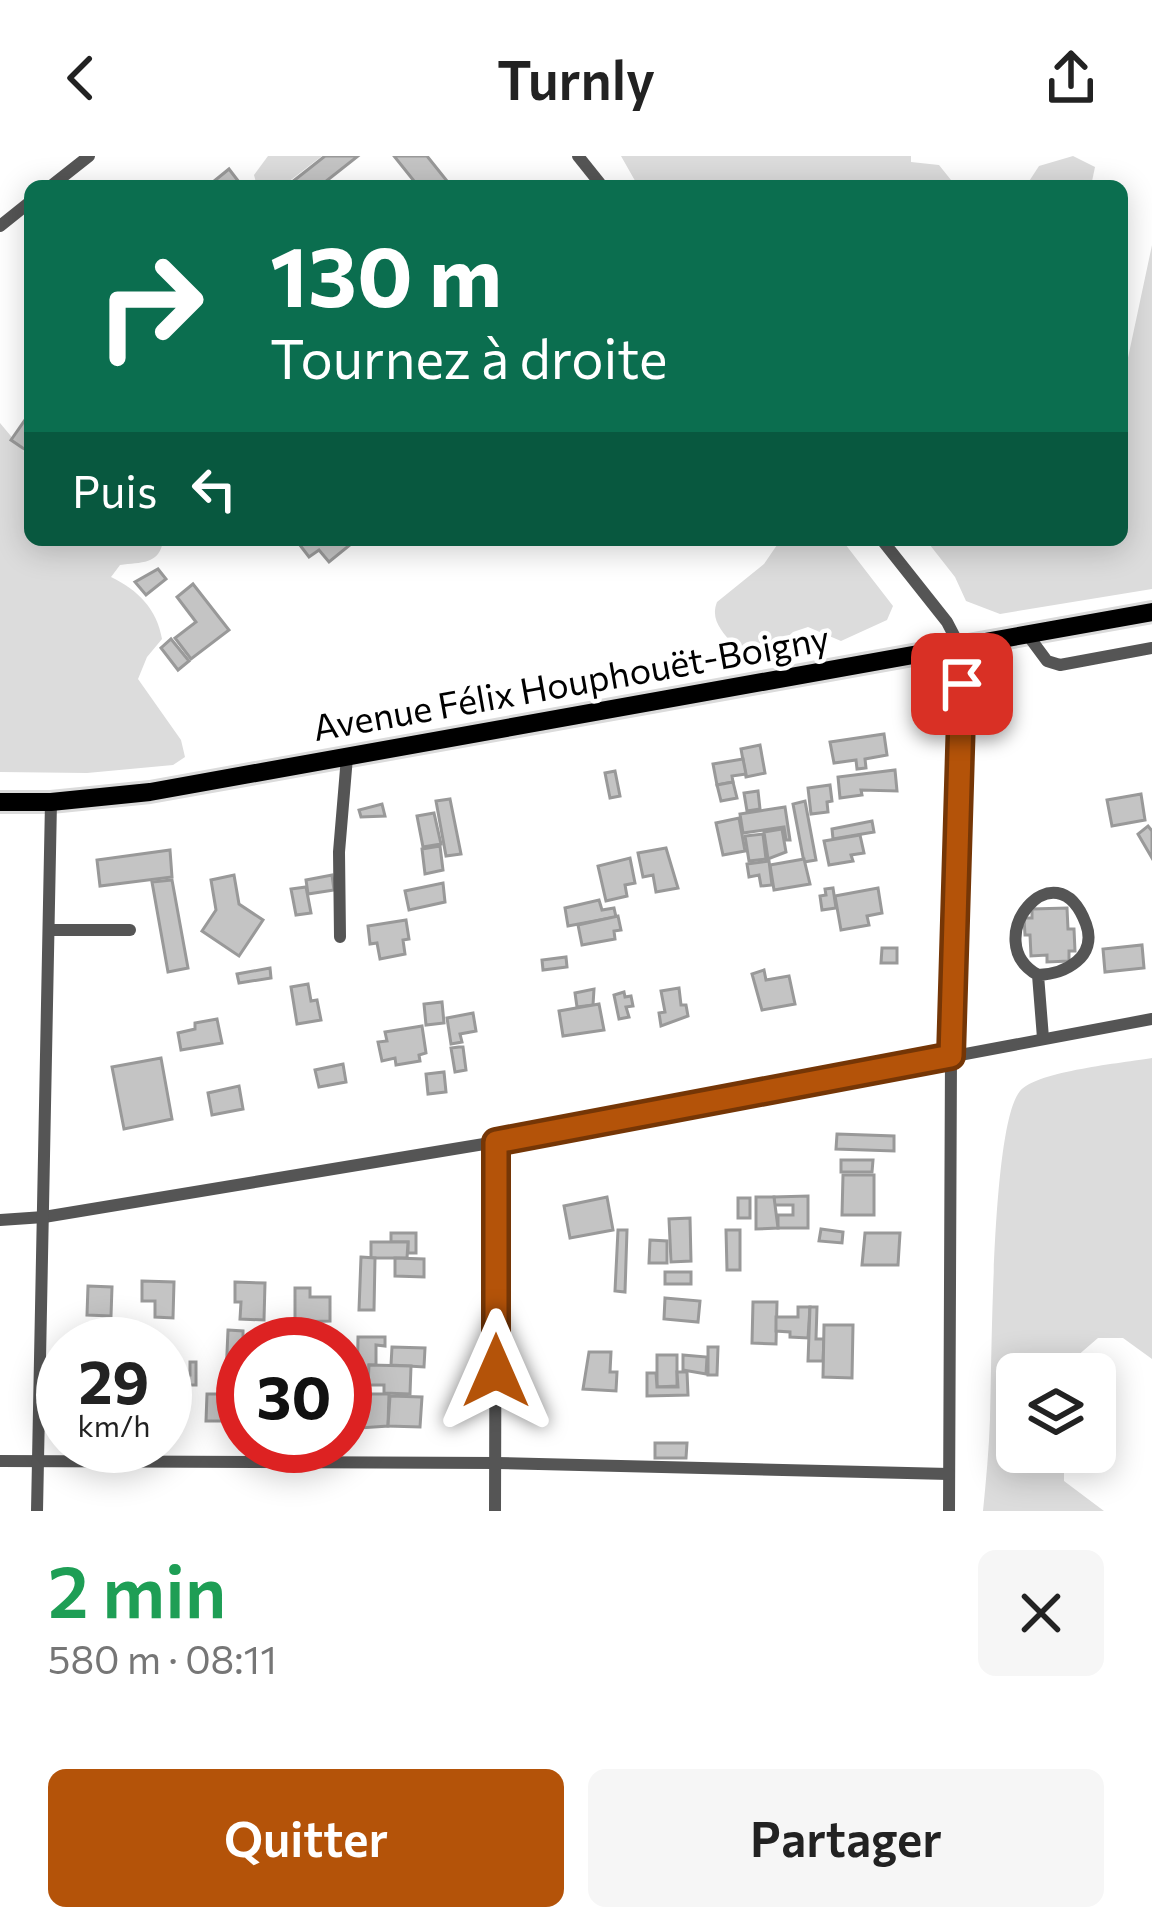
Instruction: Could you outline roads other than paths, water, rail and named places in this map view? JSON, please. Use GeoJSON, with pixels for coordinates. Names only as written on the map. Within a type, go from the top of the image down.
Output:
{"type":"FeatureCollection","features":[{"type":"Feature","properties":{"kind":"highway","name":"Avenue Félix Houphouët-Boigny"},"geometry":{"type":"LineString","coordinates":[[0,802],[150,792],[1152,611]]}},
{"type":"Feature","properties":{"kind":"street"},"geometry":{"type":"LineString","coordinates":[[58,180],[89,156]]}},
{"type":"Feature","properties":{"kind":"street"},"geometry":{"type":"LineString","coordinates":[[578,156],[597,180]]}},
{"type":"Feature","properties":{"kind":"street"},"geometry":{"type":"LineString","coordinates":[[0,226],[24,207]]}},
{"type":"Feature","properties":{"kind":"street"},"geometry":{"type":"LineString","coordinates":[[887,546],[960,647],[951,1056],[949,1511]]}},
{"type":"Feature","properties":{"kind":"street"},"geometry":{"type":"LineString","coordinates":[[1027,634],[1047,661],[1060,664],[1152,648]]}},
{"type":"Feature","properties":{"kind":"street"},"geometry":{"type":"LineString","coordinates":[[340,937],[339,852],[347,757]]}},
{"type":"Feature","properties":{"kind":"street"},"geometry":{"type":"LineString","coordinates":[[41,1317],[51,802]]}},
{"type":"Feature","properties":{"kind":"street"},"geometry":{"type":"LineString","coordinates":[[1064,894],[1084,918],[1089,932],[1085,950],[1069,969],[1038,975],[1030,971],[1016,944],[1017,925],[1035,897],[1064,894]]}},
{"type":"Feature","properties":{"kind":"street"},"geometry":{"type":"LineString","coordinates":[[49,930],[130,930]]}},
{"type":"Feature","properties":{"kind":"street"},"geometry":{"type":"LineString","coordinates":[[1038,975],[1043,1038]]}},
{"type":"Feature","properties":{"kind":"street"},"geometry":{"type":"LineString","coordinates":[[0,1220],[44,1217],[496,1142],[1152,1019]]}},
{"type":"Feature","properties":{"kind":"street"},"geometry":{"type":"LineString","coordinates":[[495,1511],[496,1142]]}},
{"type":"Feature","properties":{"kind":"street"},"geometry":{"type":"LineString","coordinates":[[0,1461],[36,1462]]}},
{"type":"Feature","properties":{"kind":"street"},"geometry":{"type":"LineString","coordinates":[[192,1462],[496,1463],[949,1474]]}},
{"type":"Feature","properties":{"kind":"street"},"geometry":{"type":"LineString","coordinates":[[37,1473],[37,1511]]}}]}
